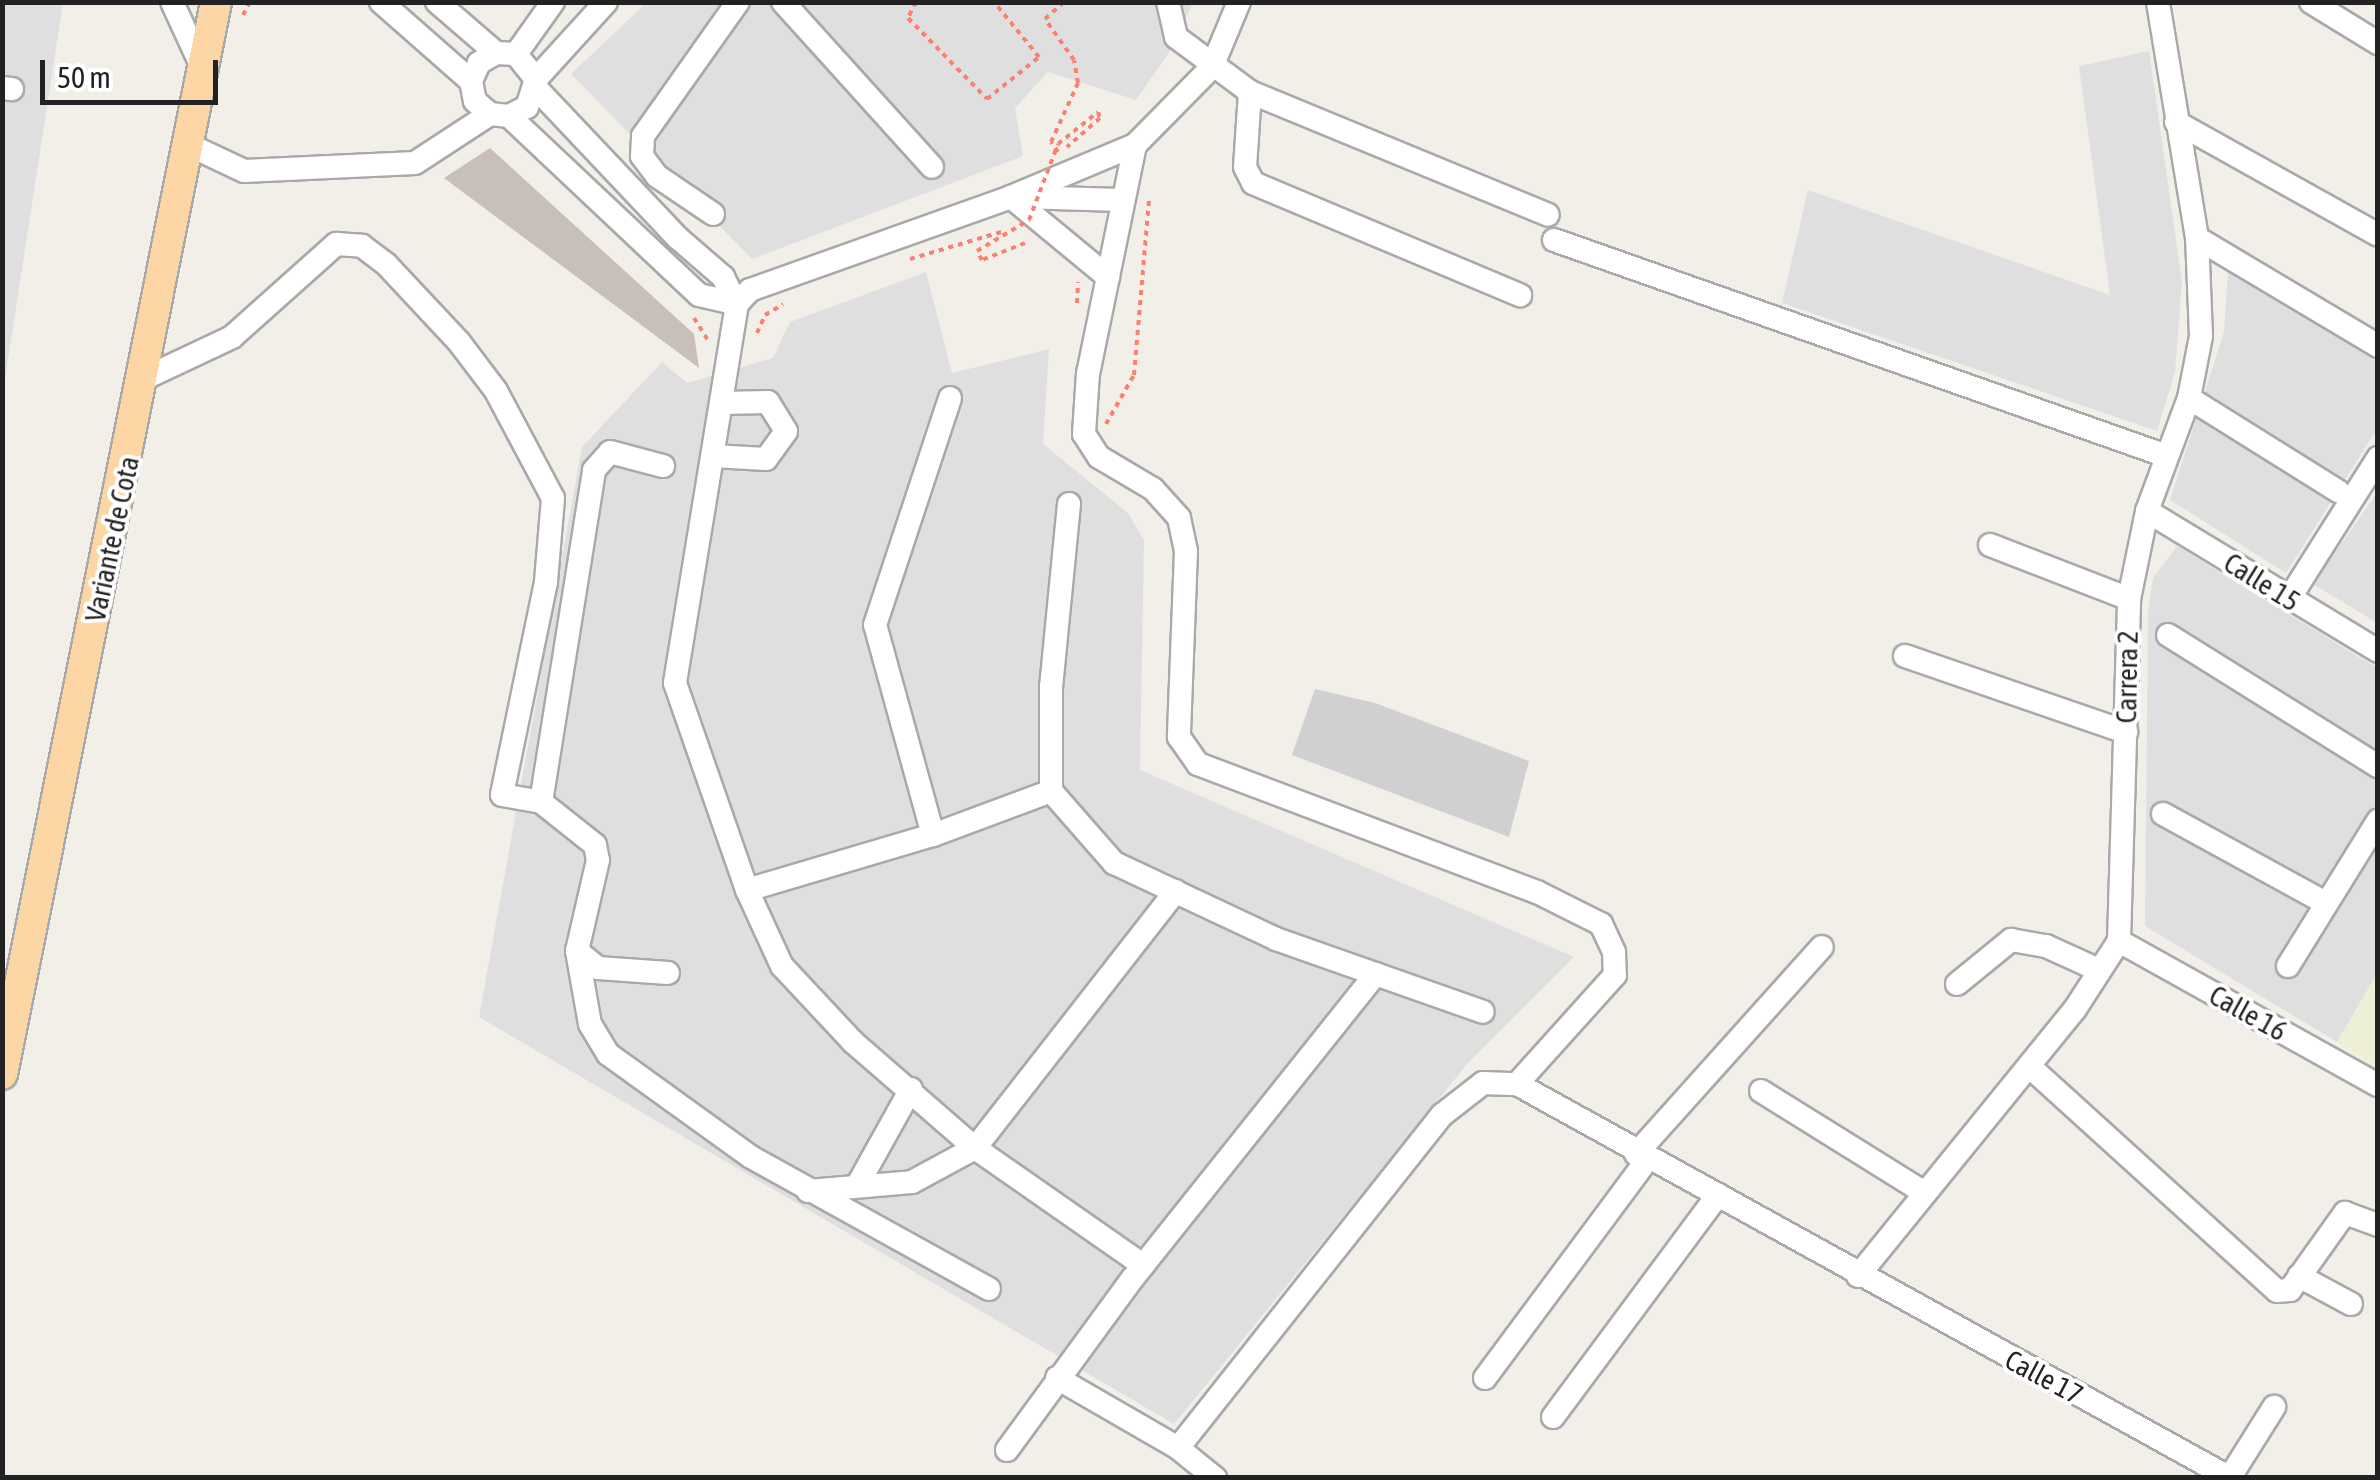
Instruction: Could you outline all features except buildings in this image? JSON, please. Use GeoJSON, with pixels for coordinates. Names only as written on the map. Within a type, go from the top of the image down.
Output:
{"type":"FeatureCollection","features":[{"type":"Feature","properties":{"kind":"main road","name":"Variante de Cota"},"geometry":{"type":"LineString","coordinates":[[3,1070],[145,378],[202,69],[220,8]]}},
{"type":"Feature","properties":{"kind":"street"},"geometry":{"type":"LineString","coordinates":[[172,2],[202,69]]}},
{"type":"Feature","properties":{"kind":"street"},"geometry":{"type":"LineString","coordinates":[[381,2],[486,103],[699,295],[736,304]]}},
{"type":"Feature","properties":{"kind":"street"},"geometry":{"type":"LineString","coordinates":[[436,2],[506,54],[536,84],[678,238],[723,277],[736,304],[742,344],[722,403],[675,683],[747,890],[782,966],[852,1042],[975,1148],[1143,1265]]}},
{"type":"Feature","properties":{"kind":"street"},"geometry":{"type":"LineString","coordinates":[[486,103],[478,63],[506,54],[553,2]]}},
{"type":"Feature","properties":{"kind":"street"},"geometry":{"type":"LineString","coordinates":[[189,145],[244,171],[273,173],[415,163],[437,152],[461,110],[486,103],[527,106],[536,84],[606,2]]}},
{"type":"Feature","properties":{"kind":"street"},"geometry":{"type":"LineString","coordinates":[[712,214],[657,176],[642,156],[643,136],[738,2]]}},
{"type":"Feature","properties":{"kind":"street"},"geometry":{"type":"LineString","coordinates":[[782,2],[932,168]]}},
{"type":"Feature","properties":{"kind":"street"},"geometry":{"type":"LineString","coordinates":[[1168,2],[1176,37],[1250,92],[1548,215]]}},
{"type":"Feature","properties":{"kind":"street"},"geometry":{"type":"LineString","coordinates":[[736,304],[750,290],[1011,197],[1134,145],[1212,67],[1239,2]]}},
{"type":"Feature","properties":{"kind":"street","name":"Carrera 2"},"geometry":{"type":"LineString","coordinates":[[2120,941],[2128,599],[2147,511],[2164,456],[2189,398],[2201,336],[2197,238],[2158,2]]}},
{"type":"Feature","properties":{"kind":"street"},"geometry":{"type":"LineString","coordinates":[[2311,2],[2378,42]]}},
{"type":"Feature","properties":{"kind":"street"},"geometry":{"type":"LineString","coordinates":[[1250,92],[1245,168],[1253,182],[1520,295]]}},
{"type":"Feature","properties":{"kind":"street"},"geometry":{"type":"LineString","coordinates":[[2176,122],[2378,234]]}},
{"type":"Feature","properties":{"kind":"street"},"geometry":{"type":"LineString","coordinates":[[1134,145],[1088,373],[1084,434],[1100,457],[1153,488],[1180,518],[1186,551],[1180,737],[1198,764],[1537,892],[1601,924],[1614,952],[1615,975],[1517,1084],[1483,1083],[1460,1094],[1178,1448]]}},
{"type":"Feature","properties":{"kind":"street"},"geometry":{"type":"LineString","coordinates":[[1011,197],[1122,200]]}},
{"type":"Feature","properties":{"kind":"street"},"geometry":{"type":"LineString","coordinates":[[1011,197],[1108,277]]}},
{"type":"Feature","properties":{"kind":"street"},"geometry":{"type":"LineString","coordinates":[[2197,238],[2378,346]]}},
{"type":"Feature","properties":{"kind":"street"},"geometry":{"type":"LineString","coordinates":[[1554,240],[2164,456]]}},
{"type":"Feature","properties":{"kind":"street"},"geometry":{"type":"LineString","coordinates":[[145,378],[232,337],[336,244],[362,246],[386,264],[459,342],[496,390],[552,498],[546,582],[502,795],[541,802],[595,844],[598,860],[577,951],[590,1024],[608,1054],[808,1191],[989,1289]]}},
{"type":"Feature","properties":{"kind":"street"},"geometry":{"type":"LineString","coordinates":[[934,836],[875,625],[950,398]]}},
{"type":"Feature","properties":{"kind":"street"},"geometry":{"type":"LineString","coordinates":[[2189,398],[2338,491]]}},
{"type":"Feature","properties":{"kind":"street"},"geometry":{"type":"LineString","coordinates":[[713,456],[766,459],[786,431],[781,414],[768,402],[722,403]]}},
{"type":"Feature","properties":{"kind":"street"},"geometry":{"type":"LineString","coordinates":[[541,802],[594,470],[610,452],[664,466]]}},
{"type":"Feature","properties":{"kind":"street"},"geometry":{"type":"LineString","coordinates":[[2289,599],[2378,458]]}},
{"type":"Feature","properties":{"kind":"street"},"geometry":{"type":"LineString","coordinates":[[1068,504],[1051,686],[1051,791],[1114,863],[1276,939],[1483,1012]]}},
{"type":"Feature","properties":{"kind":"street","name":"Calle 15"},"geometry":{"type":"LineString","coordinates":[[2147,511],[2378,651]]}},
{"type":"Feature","properties":{"kind":"street"},"geometry":{"type":"LineString","coordinates":[[1990,545],[2128,599]]}},
{"type":"Feature","properties":{"kind":"street"},"geometry":{"type":"LineString","coordinates":[[2168,635],[2378,766]]}},
{"type":"Feature","properties":{"kind":"street"},"geometry":{"type":"LineString","coordinates":[[1905,656],[2126,732]]}},
{"type":"Feature","properties":{"kind":"street"},"geometry":{"type":"LineString","coordinates":[[747,890],[934,836],[1051,791]]}},
{"type":"Feature","properties":{"kind":"street"},"geometry":{"type":"LineString","coordinates":[[2163,814],[2324,902]]}},
{"type":"Feature","properties":{"kind":"street"},"geometry":{"type":"LineString","coordinates":[[2288,966],[2324,902],[2378,821]]}},
{"type":"Feature","properties":{"kind":"street"},"geometry":{"type":"LineString","coordinates":[[808,1191],[912,1182],[975,1148],[1176,891]]}},
{"type":"Feature","properties":{"kind":"street"},"geometry":{"type":"LineString","coordinates":[[1957,984],[2012,940],[2046,946],[2099,970]]}},
{"type":"Feature","properties":{"kind":"street"},"geometry":{"type":"LineString","coordinates":[[1858,1276],[2029,1066],[2120,941]]}},
{"type":"Feature","properties":{"kind":"street","name":"Calle 16"},"geometry":{"type":"LineString","coordinates":[[2120,941],[2378,1085]]}},
{"type":"Feature","properties":{"kind":"street"},"geometry":{"type":"LineString","coordinates":[[1485,1378],[1642,1156],[1822,947]]}},
{"type":"Feature","properties":{"kind":"street"},"geometry":{"type":"LineString","coordinates":[[577,951],[598,968],[668,973]]}},
{"type":"Feature","properties":{"kind":"street"},"geometry":{"type":"LineString","coordinates":[[1008,1450],[1056,1378],[1143,1265],[1376,974]]}},
{"type":"Feature","properties":{"kind":"street"},"geometry":{"type":"LineString","coordinates":[[2029,1066],[2278,1291],[2290,1290],[2344,1213],[2378,1225]]}},
{"type":"Feature","properties":{"kind":"street","name":"Calle 17"},"geometry":{"type":"LineString","coordinates":[[1517,1084],[1858,1276],[2230,1477]]}},
{"type":"Feature","properties":{"kind":"street"},"geometry":{"type":"LineString","coordinates":[[857,1186],[911,1090]]}},
{"type":"Feature","properties":{"kind":"street"},"geometry":{"type":"LineString","coordinates":[[1760,1091],[1926,1193]]}},
{"type":"Feature","properties":{"kind":"street"},"geometry":{"type":"LineString","coordinates":[[1553,1417],[1718,1194]]}},
{"type":"Feature","properties":{"kind":"street"},"geometry":{"type":"LineString","coordinates":[[2299,1276],[2350,1304]]}},
{"type":"Feature","properties":{"kind":"street"},"geometry":{"type":"LineString","coordinates":[[1056,1378],[1178,1448],[1215,1478]]}},
{"type":"Feature","properties":{"kind":"street"},"geometry":{"type":"LineString","coordinates":[[2230,1477],[2274,1408]]}},
{"type":"Feature","properties":{"kind":"path"},"geometry":{"type":"LineString","coordinates":[[916,2],[908,18],[987,99],[1039,58],[994,2]]}},
{"type":"Feature","properties":{"kind":"path"},"geometry":{"type":"LineString","coordinates":[[1025,243],[982,260],[977,251],[1028,220],[1051,161],[1058,144],[1090,112],[1100,118],[1074,142],[1058,152],[1051,150],[1078,83],[1074,60],[1045,19],[1064,2]]}},
{"type":"Feature","properties":{"kind":"path"},"geometry":{"type":"LineString","coordinates":[[1084,434],[1112,422],[1134,375],[1148,269],[1149,190]]}},
{"type":"Feature","properties":{"kind":"path"},"geometry":{"type":"LineString","coordinates":[[904,254],[1012,222],[1041,228]]}},
{"type":"Feature","properties":{"kind":"path"},"geometry":{"type":"LineString","coordinates":[[898,262],[1022,230]]}},
{"type":"Feature","properties":{"kind":"path"},"geometry":{"type":"LineString","coordinates":[[1076,270],[1076,317]]}},
{"type":"Feature","properties":{"kind":"path"},"geometry":{"type":"LineString","coordinates":[[692,315],[706,342],[742,344],[755,314],[786,300],[765,315],[742,344]]}},
{"type":"Feature","properties":{"kind":"shaded area"},"geometry":{"type":"Polygon","coordinates":[[[3,3],[63,3],[3,392],[3,3]]]}},
{"type":"Feature","properties":{"kind":"shaded area"},"geometry":{"type":"Polygon","coordinates":[[[646,3],[1193,3],[1170,51],[1136,100],[1048,72],[1015,108],[1023,156],[752,259],[571,74],[646,3]]]}},
{"type":"Feature","properties":{"kind":"shaded area"},"geometry":{"type":"Polygon","coordinates":[[[2149,51],[2182,281],[2175,372],[2157,431],[1782,303],[1808,190],[2110,295],[2079,66],[2149,51]]]}},
{"type":"Feature","properties":{"kind":"shaded area"},"geometry":{"type":"Polygon","coordinates":[[[2228,270],[2377,361],[2377,429],[2286,573],[2170,500],[2224,332],[2228,270]]]}},
{"type":"Feature","properties":{"kind":"shaded area"},"geometry":{"type":"Polygon","coordinates":[[[926,272],[952,373],[1049,349],[1043,444],[1128,513],[1144,540],[1140,770],[1574,957],[1468,1063],[1174,1424],[479,1017],[582,447],[662,362],[687,383],[773,358],[790,322],[926,272]]]}},
{"type":"Feature","properties":{"kind":"shaded area"},"geometry":{"type":"Polygon","coordinates":[[[2377,493],[2377,623],[2313,584],[2377,493]]]}},
{"type":"Feature","properties":{"kind":"shaded area"},"geometry":{"type":"Polygon","coordinates":[[[2177,546],[2377,668],[2377,974],[2337,1042],[2145,926],[2148,612],[2153,578],[2177,546]]]}},
{"type":"Feature","properties":{"kind":"shaded area"},"geometry":{"type":"Polygon","coordinates":[[[1315,689],[1375,703],[1529,761],[1509,837],[1292,755],[1315,689]]]}},
{"type":"Feature","properties":{"kind":"green space"},"geometry":{"type":"Polygon","coordinates":[[[2377,974],[2377,1066],[2337,1042],[2377,974]]]}}]}
